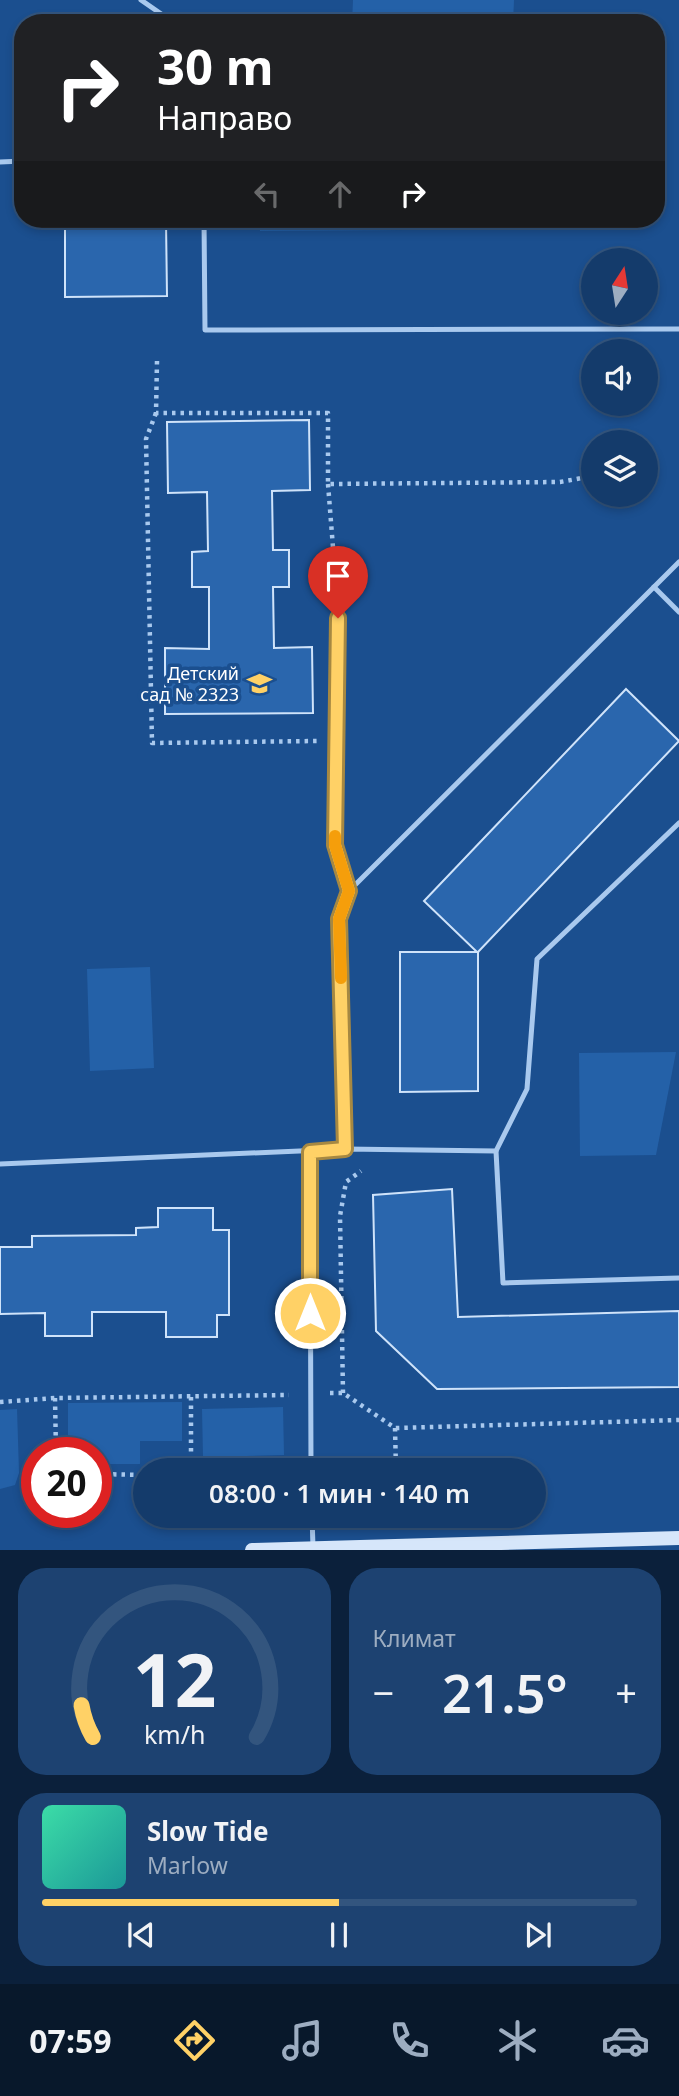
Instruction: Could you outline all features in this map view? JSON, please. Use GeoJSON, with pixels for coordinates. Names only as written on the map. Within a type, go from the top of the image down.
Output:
{"type":"FeatureCollection","features":[{"type":"Feature","properties":{"kind":"main road"},"geometry":{"type":"LineString","coordinates":[[252,1550],[679,1538]]}},
{"type":"Feature","properties":{"kind":"lane"},"geometry":{"type":"LineString","coordinates":[[141,0],[161,14]]}},
{"type":"Feature","properties":{"kind":"lane"},"geometry":{"type":"LineString","coordinates":[[204,228],[205,330],[679,329]]}},
{"type":"Feature","properties":{"kind":"lane"},"geometry":{"type":"LineString","coordinates":[[345,1149],[339,919],[349,891],[679,562]]}},
{"type":"Feature","properties":{"kind":"lane"},"geometry":{"type":"LineString","coordinates":[[654,587],[679,611]]}},
{"type":"Feature","properties":{"kind":"lane"},"geometry":{"type":"LineString","coordinates":[[338,618],[335,845],[349,891]]}},
{"type":"Feature","properties":{"kind":"lane"},"geometry":{"type":"LineString","coordinates":[[679,823],[537,959],[527,1089],[496,1151],[503,1283],[679,1278]]}},
{"type":"Feature","properties":{"kind":"lane"},"geometry":{"type":"LineString","coordinates":[[0,1164],[345,1149],[496,1151]]}},
{"type":"Feature","properties":{"kind":"lane"},"geometry":{"type":"LineString","coordinates":[[310,1152],[312,1458]]}},
{"type":"Feature","properties":{"kind":"lane"},"geometry":{"type":"LineString","coordinates":[[313,1528],[313,1548]]}},
{"type":"Feature","properties":{"kind":"path"},"geometry":{"type":"LineString","coordinates":[[157,361],[156,413],[146,439],[152,743],[337,740]]}},
{"type":"Feature","properties":{"kind":"path"},"geometry":{"type":"LineString","coordinates":[[156,413],[328,413],[328,484],[338,618]]}},
{"type":"Feature","properties":{"kind":"path"},"geometry":{"type":"LineString","coordinates":[[328,484],[560,482],[581,478]]}},
{"type":"Feature","properties":{"kind":"path"},"geometry":{"type":"LineString","coordinates":[[343,1393],[340,1216],[346,1182],[360,1171],[373,1171]]}},
{"type":"Feature","properties":{"kind":"path"},"geometry":{"type":"LineString","coordinates":[[0,1402],[55,1398],[343,1393],[395,1428],[679,1420]]}},
{"type":"Feature","properties":{"kind":"path"},"geometry":{"type":"LineString","coordinates":[[191,1397],[191,1458]]}},
{"type":"Feature","properties":{"kind":"path"},"geometry":{"type":"LineString","coordinates":[[55,1398],[56,1437]]}},
{"type":"Feature","properties":{"kind":"path"},"geometry":{"type":"LineString","coordinates":[[395,1428],[396,1458]]}},
{"type":"Feature","properties":{"kind":"path"},"geometry":{"type":"LineString","coordinates":[[112,1474],[133,1475]]}},
{"type":"Feature","properties":{"kind":"shaded area"},"geometry":{"type":"Polygon","coordinates":[[[353,0],[514,0],[513,14],[352,14],[353,0]]]}},
{"type":"Feature","properties":{"kind":"shaded area"},"geometry":{"type":"Polygon","coordinates":[[[260,228],[548,228],[548,229],[260,231],[260,228]]]}},
{"type":"Feature","properties":{"kind":"shaded area"},"geometry":{"type":"Polygon","coordinates":[[[150,967],[154,1068],[90,1071],[87,969],[150,967]]]}},
{"type":"Feature","properties":{"kind":"shaded area"},"geometry":{"type":"Polygon","coordinates":[[[676,1052],[656,1155],[580,1156],[579,1053],[676,1052]]]}},
{"type":"Feature","properties":{"kind":"shaded area"},"geometry":{"type":"Polygon","coordinates":[[[182,1402],[182,1441],[140,1441],[140,1458],[133,1458],[133,1464],[112,1464],[112,1437],[68,1437],[68,1403],[182,1402]]]}},
{"type":"Feature","properties":{"kind":"shaded area"},"geometry":{"type":"Polygon","coordinates":[[[283,1407],[284,1455],[203,1457],[202,1409],[283,1407]]]}},
{"type":"Feature","properties":{"kind":"shaded area"},"geometry":{"type":"Polygon","coordinates":[[[17,1409],[19,1473],[15,1485],[0,1489],[0,1410],[17,1409]]]}},
{"type":"Feature","properties":{"kind":"building"},"geometry":{"type":"Polygon","coordinates":[[[65,228],[166,228],[167,296],[65,297],[65,228]]]}},
{"type":"Feature","properties":{"kind":"building"},"geometry":{"type":"Polygon","coordinates":[[[309,420],[310,490],[272,491],[273,550],[289,550],[289,587],[273,587],[274,648],[312,647],[313,713],[165,714],[165,648],[209,649],[209,587],[192,587],[192,552],[208,551],[207,492],[168,493],[167,422],[309,420]]]}},
{"type":"Feature","properties":{"kind":"building"},"geometry":{"type":"Polygon","coordinates":[[[626,689],[679,741],[478,952],[478,1091],[400,1092],[400,952],[477,952],[424,901],[626,689]]]}},
{"type":"Feature","properties":{"kind":"building"},"geometry":{"type":"Polygon","coordinates":[[[452,1189],[458,1317],[679,1311],[679,1387],[437,1389],[376,1331],[373,1195],[452,1189]]]}},
{"type":"Feature","properties":{"kind":"building"},"geometry":{"type":"Polygon","coordinates":[[[158,1208],[213,1208],[213,1230],[229,1230],[229,1315],[217,1315],[217,1337],[166,1337],[166,1312],[92,1312],[92,1336],[45,1336],[45,1313],[0,1314],[0,1247],[32,1247],[32,1236],[136,1235],[136,1228],[158,1227],[158,1208]]]}},
{"type":"Feature","properties":{"kind":"slow traffic"},"geometry":{"type":"LineString","coordinates":[[335,836],[335,845],[349,891],[339,919],[341,978]]}},
{"type":"Feature","properties":{"kind":"place","name":"Детский сад № 2323"},"geometry":{"type":"Point","coordinates":[259,683]}},
{"type":"Feature","properties":{"kind":"route"},"geometry":{"type":"LineString","coordinates":[[310,1313],[310,1152],[345,1149],[339,919],[349,891],[335,845],[338,618]]}}]}
